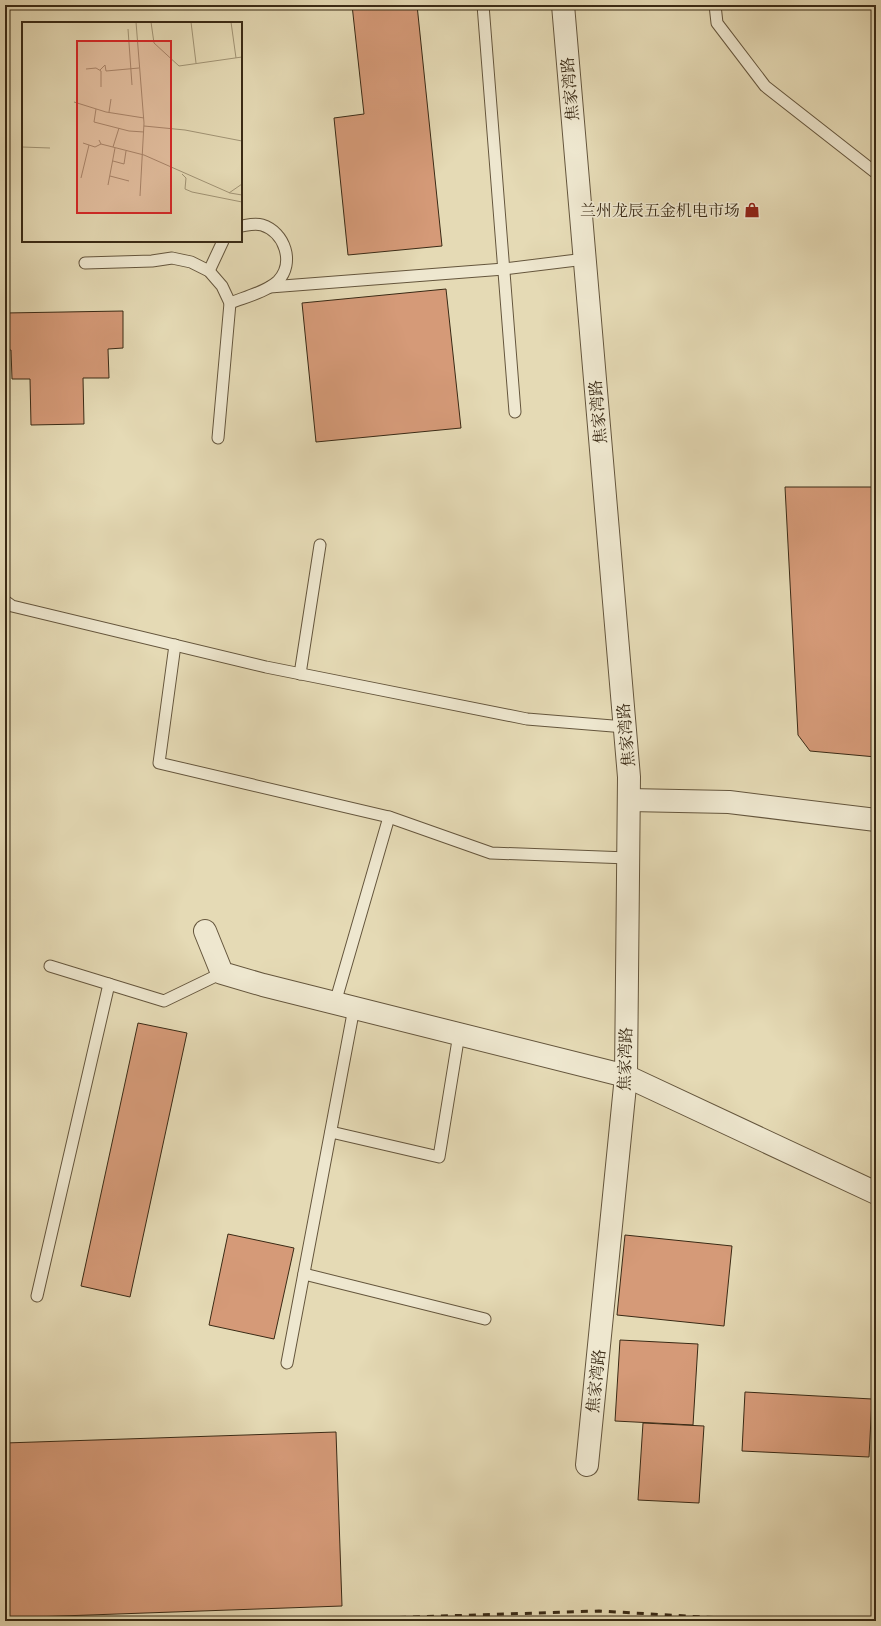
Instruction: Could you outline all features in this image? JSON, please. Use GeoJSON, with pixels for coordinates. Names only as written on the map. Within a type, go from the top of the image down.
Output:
{"type":"FeatureCollection","features":[{"type":"Feature","properties":{"kind":"street","name":"焦家湾路"},"geometry":{"type":"LineString","coordinates":[[563,5],[630,776],[626,1076],[587,1465]]}},
{"type":"Feature","properties":{"kind":"street"},"geometry":{"type":"LineString","coordinates":[[629,800],[729,802],[876,820]]}},
{"type":"Feature","properties":{"kind":"street"},"geometry":{"type":"LineString","coordinates":[[205,931],[222,973],[626,1076],[876,1193]]}},
{"type":"Feature","properties":{"kind":"lane"},"geometry":{"type":"LineString","coordinates":[[483,5],[515,412]]}},
{"type":"Feature","properties":{"kind":"lane"},"geometry":{"type":"LineString","coordinates":[[715,5],[717,23],[765,86],[876,173]]}},
{"type":"Feature","properties":{"kind":"lane"},"geometry":{"type":"LineString","coordinates":[[230,303],[270,287],[279,280],[287,259],[280,238],[272,230],[262,225],[251,224],[242,226]]}},
{"type":"Feature","properties":{"kind":"lane"},"geometry":{"type":"LineString","coordinates":[[209,271],[223,242]]}},
{"type":"Feature","properties":{"kind":"lane"},"geometry":{"type":"LineString","coordinates":[[85,263],[152,261],[172,258],[191,262],[209,271],[222,286],[230,303],[218,438]]}},
{"type":"Feature","properties":{"kind":"lane"},"geometry":{"type":"LineString","coordinates":[[270,287],[504,269],[585,259]]}},
{"type":"Feature","properties":{"kind":"lane"},"geometry":{"type":"LineString","coordinates":[[300,674],[320,545]]}},
{"type":"Feature","properties":{"kind":"lane"},"geometry":{"type":"LineString","coordinates":[[5,601],[12,606],[300,674],[527,719],[625,727]]}},
{"type":"Feature","properties":{"kind":"lane"},"geometry":{"type":"LineString","coordinates":[[175,645],[159,763],[389,818],[490,853],[628,858]]}},
{"type":"Feature","properties":{"kind":"lane"},"geometry":{"type":"LineString","coordinates":[[287,1363],[331,1132],[344,1005],[389,818]]}},
{"type":"Feature","properties":{"kind":"lane"},"geometry":{"type":"LineString","coordinates":[[50,966],[164,1001],[222,973]]}},
{"type":"Feature","properties":{"kind":"lane"},"geometry":{"type":"LineString","coordinates":[[37,1296],[109,984]]}},
{"type":"Feature","properties":{"kind":"lane"},"geometry":{"type":"LineString","coordinates":[[331,1132],[439,1157],[459,1034]]}},
{"type":"Feature","properties":{"kind":"lane"},"geometry":{"type":"LineString","coordinates":[[304,1274],[485,1319]]}},
{"type":"Feature","properties":{"kind":"building"},"geometry":{"type":"Polygon","coordinates":[[[97,5],[145,5],[97,7],[97,5]]]}},
{"type":"Feature","properties":{"kind":"building"},"geometry":{"type":"Polygon","coordinates":[[[352,5],[417,5],[442,246],[348,255],[334,118],[364,114],[352,5]]]}},
{"type":"Feature","properties":{"kind":"building"},"geometry":{"type":"Polygon","coordinates":[[[446,289],[461,428],[316,442],[302,303],[446,289]]]}},
{"type":"Feature","properties":{"kind":"building"},"geometry":{"type":"Polygon","coordinates":[[[123,311],[123,348],[108,349],[109,378],[83,378],[84,424],[31,425],[30,379],[12,379],[11,350],[5,350],[5,313],[123,311]]]}},
{"type":"Feature","properties":{"kind":"building"},"geometry":{"type":"Polygon","coordinates":[[[785,487],[876,487],[876,757],[810,751],[798,735],[785,487]]]}},
{"type":"Feature","properties":{"kind":"building"},"geometry":{"type":"Polygon","coordinates":[[[138,1023],[187,1033],[130,1297],[81,1286],[138,1023]]]}},
{"type":"Feature","properties":{"kind":"building"},"geometry":{"type":"Polygon","coordinates":[[[228,1234],[294,1248],[274,1339],[209,1325],[228,1234]]]}},
{"type":"Feature","properties":{"kind":"building"},"geometry":{"type":"Polygon","coordinates":[[[625,1235],[732,1246],[724,1326],[617,1315],[625,1235]]]}},
{"type":"Feature","properties":{"kind":"building"},"geometry":{"type":"Polygon","coordinates":[[[620,1340],[698,1344],[693,1425],[615,1421],[620,1340]]]}},
{"type":"Feature","properties":{"kind":"building"},"geometry":{"type":"Polygon","coordinates":[[[745,1392],[872,1399],[869,1457],[742,1451],[745,1392]]]}},
{"type":"Feature","properties":{"kind":"building"},"geometry":{"type":"Polygon","coordinates":[[[643,1423],[704,1426],[699,1503],[638,1500],[643,1423]]]}},
{"type":"Feature","properties":{"kind":"building"},"geometry":{"type":"Polygon","coordinates":[[[336,1432],[342,1606],[5,1618],[5,1443],[336,1432]]]}},
{"type":"Feature","properties":{"kind":"railway"},"geometry":{"type":"LineString","coordinates":[[287,1621],[599,1611],[773,1621]]}},
{"type":"Feature","properties":{"kind":"place","name":"兰州龙辰五金机电市场"},"geometry":{"type":"Point","coordinates":[752,210]}}]}
